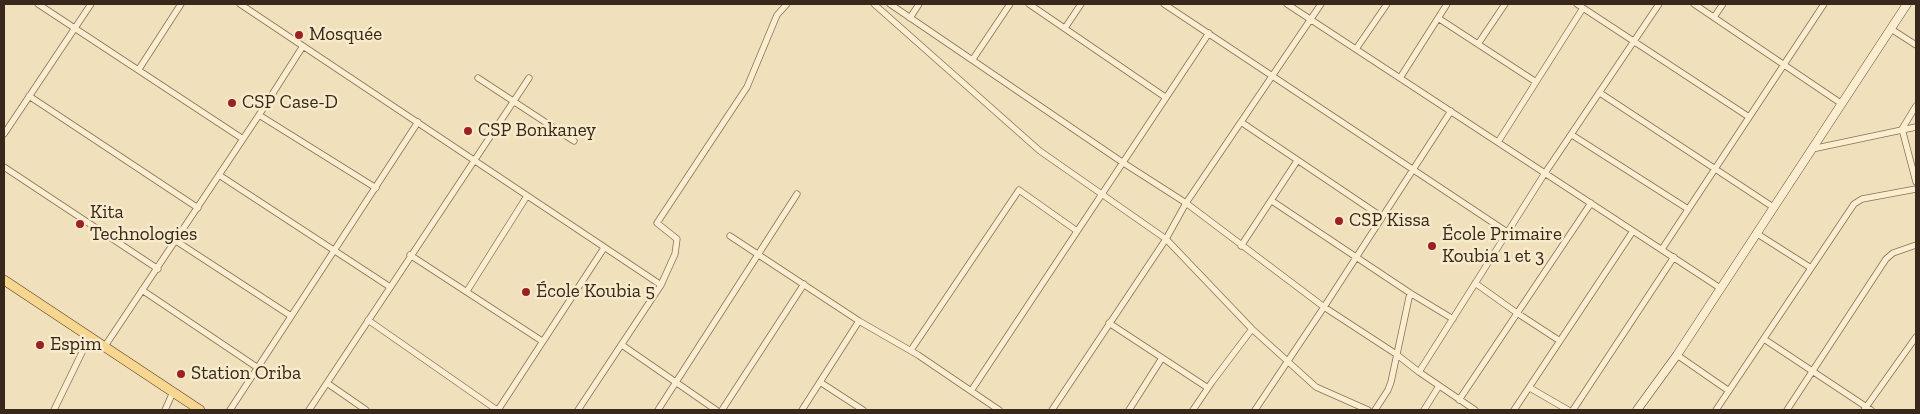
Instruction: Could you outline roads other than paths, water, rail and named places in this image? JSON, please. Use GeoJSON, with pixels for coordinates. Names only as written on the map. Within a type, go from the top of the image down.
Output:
{"type":"FeatureCollection","features":[{"type":"Feature","properties":{"kind":"main road"},"geometry":{"type":"LineString","coordinates":[[4,280],[200,410]]}},
{"type":"Feature","properties":{"kind":"street"},"geometry":{"type":"LineString","coordinates":[[38,4],[243,139]]}},
{"type":"Feature","properties":{"kind":"street"},"geometry":{"type":"LineString","coordinates":[[4,134],[91,4]]}},
{"type":"Feature","properties":{"kind":"street"},"geometry":{"type":"LineString","coordinates":[[139,69],[181,4]]}},
{"type":"Feature","properties":{"kind":"street"},"geometry":{"type":"LineString","coordinates":[[240,4],[661,285]]}},
{"type":"Feature","properties":{"kind":"street"},"geometry":{"type":"LineString","coordinates":[[578,410],[661,285],[675,254],[676,239],[657,223],[747,87],[777,15],[787,4]]}},
{"type":"Feature","properties":{"kind":"street"},"geometry":{"type":"LineString","coordinates":[[874,4],[1040,151],[1166,238],[1252,328],[1316,387],[1368,410]]}},
{"type":"Feature","properties":{"kind":"street"},"geometry":{"type":"LineString","coordinates":[[890,4],[1122,162],[1186,203],[1324,307],[1396,354],[1475,410]]}},
{"type":"Feature","properties":{"kind":"street"},"geometry":{"type":"LineString","coordinates":[[910,18],[919,4]]}},
{"type":"Feature","properties":{"kind":"street"},"geometry":{"type":"LineString","coordinates":[[973,59],[1010,4]]}},
{"type":"Feature","properties":{"kind":"street"},"geometry":{"type":"LineString","coordinates":[[1029,4],[1165,97]]}},
{"type":"Feature","properties":{"kind":"street"},"geometry":{"type":"LineString","coordinates":[[1064,28],[1081,4]]}},
{"type":"Feature","properties":{"kind":"street"},"geometry":{"type":"LineString","coordinates":[[1164,4],[1414,168],[1507,232]]}},
{"type":"Feature","properties":{"kind":"street"},"geometry":{"type":"LineString","coordinates":[[1288,4],[1720,288]]}},
{"type":"Feature","properties":{"kind":"street"},"geometry":{"type":"LineString","coordinates":[[1052,410],[1166,238],[1186,203],[1321,4]]}},
{"type":"Feature","properties":{"kind":"street"},"geometry":{"type":"LineString","coordinates":[[1356,49],[1386,4]]}},
{"type":"Feature","properties":{"kind":"street"},"geometry":{"type":"LineString","coordinates":[[1400,78],[1447,4]]}},
{"type":"Feature","properties":{"kind":"street"},"geometry":{"type":"LineString","coordinates":[[1478,44],[1505,4]]}},
{"type":"Feature","properties":{"kind":"street"},"geometry":{"type":"LineString","coordinates":[[1577,4],[1749,117]]}},
{"type":"Feature","properties":{"kind":"street"},"geometry":{"type":"LineString","coordinates":[[1419,372],[1545,173],[1660,4]]}},
{"type":"Feature","properties":{"kind":"street"},"geometry":{"type":"LineString","coordinates":[[1694,4],[1842,104]]}},
{"type":"Feature","properties":{"kind":"street"},"geometry":{"type":"LineString","coordinates":[[1714,18],[1723,4]]}},
{"type":"Feature","properties":{"kind":"street"},"geometry":{"type":"LineString","coordinates":[[1662,249],[1824,4]]}},
{"type":"Feature","properties":{"kind":"street"},"geometry":{"type":"LineString","coordinates":[[1637,410],[1677,355],[1907,4]]}},
{"type":"Feature","properties":{"kind":"street"},"geometry":{"type":"LineString","coordinates":[[1498,142],[1583,8]]}},
{"type":"Feature","properties":{"kind":"street"},"geometry":{"type":"LineString","coordinates":[[1438,18],[1536,82]]}},
{"type":"Feature","properties":{"kind":"street"},"geometry":{"type":"LineString","coordinates":[[1891,29],[1916,45]]}},
{"type":"Feature","properties":{"kind":"street"},"geometry":{"type":"LineString","coordinates":[[971,391],[1209,33]]}},
{"type":"Feature","properties":{"kind":"street"},"geometry":{"type":"LineString","coordinates":[[105,346],[158,269],[303,46]]}},
{"type":"Feature","properties":{"kind":"street"},"geometry":{"type":"LineString","coordinates":[[478,78],[574,141]]}},
{"type":"Feature","properties":{"kind":"street"},"geometry":{"type":"LineString","coordinates":[[308,410],[529,78]]}},
{"type":"Feature","properties":{"kind":"street"},"geometry":{"type":"LineString","coordinates":[[1600,93],[1773,207]]}},
{"type":"Feature","properties":{"kind":"street"},"geometry":{"type":"LineString","coordinates":[[29,96],[198,208]]}},
{"type":"Feature","properties":{"kind":"street"},"geometry":{"type":"LineString","coordinates":[[1916,106],[1902,129],[1916,182]]}},
{"type":"Feature","properties":{"kind":"street"},"geometry":{"type":"LineString","coordinates":[[1255,410],[1451,111]]}},
{"type":"Feature","properties":{"kind":"street"},"geometry":{"type":"LineString","coordinates":[[259,115],[376,188]]}},
{"type":"Feature","properties":{"kind":"street"},"geometry":{"type":"LineString","coordinates":[[230,410],[418,122]]}},
{"type":"Feature","properties":{"kind":"street"},"geometry":{"type":"LineString","coordinates":[[1241,122],[1382,217]]}},
{"type":"Feature","properties":{"kind":"street"},"geometry":{"type":"LineString","coordinates":[[1812,148],[1916,126]]}},
{"type":"Feature","properties":{"kind":"street"},"geometry":{"type":"LineString","coordinates":[[1572,135],[1688,209]]}},
{"type":"Feature","properties":{"kind":"street"},"geometry":{"type":"LineString","coordinates":[[1241,246],[1297,161]]}},
{"type":"Feature","properties":{"kind":"street"},"geometry":{"type":"LineString","coordinates":[[4,167],[158,269]]}},
{"type":"Feature","properties":{"kind":"street"},"geometry":{"type":"LineString","coordinates":[[219,175],[390,287]]}},
{"type":"Feature","properties":{"kind":"street"},"geometry":{"type":"LineString","coordinates":[[1716,410],[1854,204],[1858,201],[1916,189]]}},
{"type":"Feature","properties":{"kind":"street"},"geometry":{"type":"LineString","coordinates":[[911,350],[1019,190],[1077,231]]}},
{"type":"Feature","properties":{"kind":"street"},"geometry":{"type":"LineString","coordinates":[[658,410],[797,194]]}},
{"type":"Feature","properties":{"kind":"street"},"geometry":{"type":"LineString","coordinates":[[467,291],[527,196]]}},
{"type":"Feature","properties":{"kind":"street"},"geometry":{"type":"LineString","coordinates":[[1272,201],[1410,293],[1453,319]]}},
{"type":"Feature","properties":{"kind":"street"},"geometry":{"type":"LineString","coordinates":[[1459,400],[1591,203]]}},
{"type":"Feature","properties":{"kind":"street"},"geometry":{"type":"LineString","coordinates":[[1514,410],[1634,231]]}},
{"type":"Feature","properties":{"kind":"street"},"geometry":{"type":"LineString","coordinates":[[1756,233],[1812,268]]}},
{"type":"Feature","properties":{"kind":"street"},"geometry":{"type":"LineString","coordinates":[[730,236],[859,320],[911,350],[999,410]]}},
{"type":"Feature","properties":{"kind":"street"},"geometry":{"type":"LineString","coordinates":[[176,241],[291,316]]}},
{"type":"Feature","properties":{"kind":"street"},"geometry":{"type":"LineString","coordinates":[[1787,410],[1886,258],[1893,253],[1916,245]]}},
{"type":"Feature","properties":{"kind":"street"},"geometry":{"type":"LineString","coordinates":[[368,320],[497,410],[604,248]]}},
{"type":"Feature","properties":{"kind":"street"},"geometry":{"type":"LineString","coordinates":[[410,255],[542,341]]}},
{"type":"Feature","properties":{"kind":"street"},"geometry":{"type":"LineString","coordinates":[[1573,410],[1674,257]]}},
{"type":"Feature","properties":{"kind":"street"},"geometry":{"type":"LineString","coordinates":[[1475,283],[1560,341]]}},
{"type":"Feature","properties":{"kind":"street"},"geometry":{"type":"LineString","coordinates":[[722,410],[804,284]]}},
{"type":"Feature","properties":{"kind":"street"},"geometry":{"type":"LineString","coordinates":[[142,290],[258,368]]}},
{"type":"Feature","properties":{"kind":"street"},"geometry":{"type":"LineString","coordinates":[[1375,410],[1388,390],[1410,293]]}},
{"type":"Feature","properties":{"kind":"street"},"geometry":{"type":"LineString","coordinates":[[802,410],[859,320]]}},
{"type":"Feature","properties":{"kind":"street"},"geometry":{"type":"LineString","coordinates":[[1109,323],[1208,388]]}},
{"type":"Feature","properties":{"kind":"street"},"geometry":{"type":"LineString","coordinates":[[1193,410],[1252,328]]}},
{"type":"Feature","properties":{"kind":"street"},"geometry":{"type":"LineString","coordinates":[[54,410],[90,336]]}},
{"type":"Feature","properties":{"kind":"street"},"geometry":{"type":"LineString","coordinates":[[1764,339],[1867,409],[1916,337]]}},
{"type":"Feature","properties":{"kind":"street"},"geometry":{"type":"LineString","coordinates":[[622,345],[716,410]]}},
{"type":"Feature","properties":{"kind":"street"},"geometry":{"type":"LineString","coordinates":[[1677,355],[1729,390]]}},
{"type":"Feature","properties":{"kind":"street"},"geometry":{"type":"LineString","coordinates":[[1129,410],[1162,358]]}},
{"type":"Feature","properties":{"kind":"street"},"geometry":{"type":"LineString","coordinates":[[820,382],[863,410]]}},
{"type":"Feature","properties":{"kind":"street"},"geometry":{"type":"LineString","coordinates":[[327,383],[366,410]]}},
{"type":"Feature","properties":{"kind":"street"},"geometry":{"type":"LineString","coordinates":[[1424,410],[1439,386]]}},
{"type":"Feature","properties":{"kind":"street"},"geometry":{"type":"LineString","coordinates":[[1530,388],[1568,410]]}},
{"type":"Feature","properties":{"kind":"street"},"geometry":{"type":"LineString","coordinates":[[165,410],[173,392]]}},
{"type":"Feature","properties":{"kind":"place","name":"Mosquée"},"geometry":{"type":"Point","coordinates":[299,35]}},
{"type":"Feature","properties":{"kind":"place","name":"CSP Case-D"},"geometry":{"type":"Point","coordinates":[232,103]}},
{"type":"Feature","properties":{"kind":"place","name":"CSP Bonkaney"},"geometry":{"type":"Point","coordinates":[468,131]}},
{"type":"Feature","properties":{"kind":"place","name":"CSP Kissa"},"geometry":{"type":"Point","coordinates":[1339,221]}},
{"type":"Feature","properties":{"kind":"place","name":"Kita Technologies"},"geometry":{"type":"Point","coordinates":[80,224]}},
{"type":"Feature","properties":{"kind":"place","name":"École Primaire Koubia 1 et 3"},"geometry":{"type":"Point","coordinates":[1432,246]}},
{"type":"Feature","properties":{"kind":"place","name":"École Koubia 5"},"geometry":{"type":"Point","coordinates":[526,292]}},
{"type":"Feature","properties":{"kind":"place","name":"Espim"},"geometry":{"type":"Point","coordinates":[40,345]}},
{"type":"Feature","properties":{"kind":"place","name":"Station Oriba"},"geometry":{"type":"Point","coordinates":[181,374]}}]}
